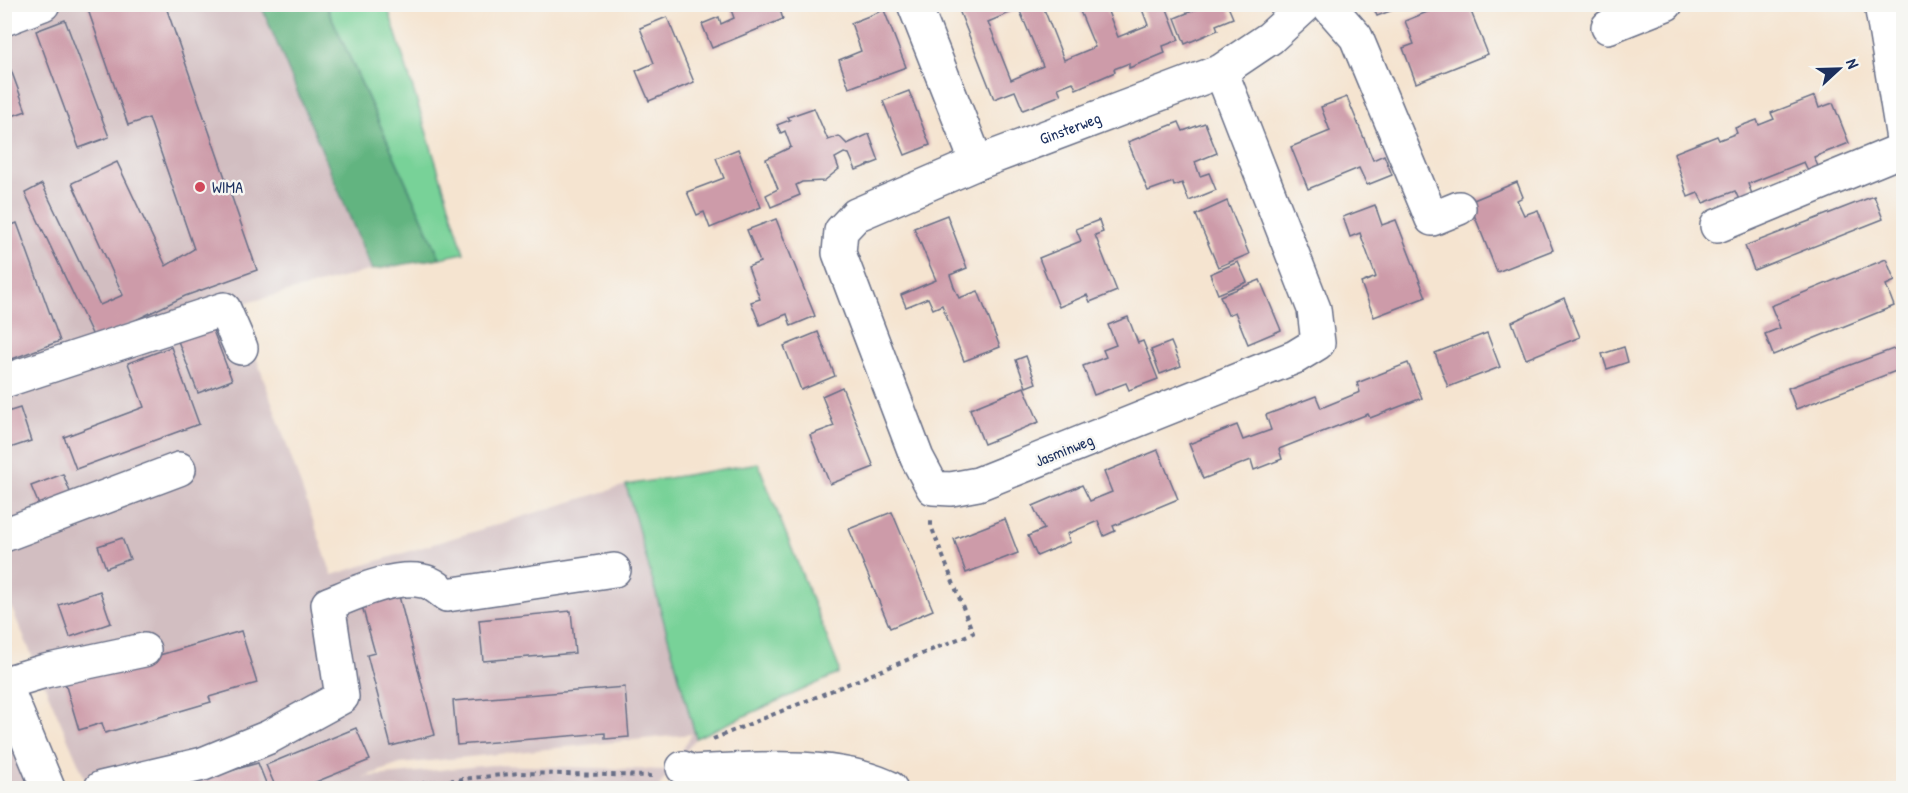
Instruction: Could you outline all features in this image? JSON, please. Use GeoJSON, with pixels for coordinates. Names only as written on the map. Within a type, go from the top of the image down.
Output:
{"type":"FeatureCollection","features":[{"type":"Feature","properties":{"kind":"street"},"geometry":{"type":"LineString","coordinates":[[4,18],[43,4]]}},
{"type":"Feature","properties":{"kind":"street"},"geometry":{"type":"LineString","coordinates":[[914,4],[977,163],[856,215],[841,231],[839,253],[917,458],[933,488]]}},
{"type":"Feature","properties":{"kind":"street","name":"Ginsterweg"},"geometry":{"type":"LineString","coordinates":[[977,163],[1221,70],[1270,38],[1306,4]]}},
{"type":"Feature","properties":{"kind":"street"},"geometry":{"type":"LineString","coordinates":[[1327,4],[1356,37],[1432,219],[1459,208]]}},
{"type":"Feature","properties":{"kind":"street"},"geometry":{"type":"LineString","coordinates":[[1608,27],[1666,4]]}},
{"type":"Feature","properties":{"kind":"street"},"geometry":{"type":"LineString","coordinates":[[1717,226],[1904,147],[1881,4]]}},
{"type":"Feature","properties":{"kind":"street","name":"Jasminweg"},"geometry":{"type":"LineString","coordinates":[[933,488],[951,489],[978,484],[1296,357],[1318,343],[1314,309],[1221,70]]}},
{"type":"Feature","properties":{"kind":"street"},"geometry":{"type":"LineString","coordinates":[[4,381],[224,309],[241,348]]}},
{"type":"Feature","properties":{"kind":"street"},"geometry":{"type":"LineString","coordinates":[[4,535],[179,469]]}},
{"type":"Feature","properties":{"kind":"street"},"geometry":{"type":"LineString","coordinates":[[101,789],[203,764],[269,737],[342,697],[328,604],[367,589],[408,580],[425,581],[447,595],[614,570]]}},
{"type":"Feature","properties":{"kind":"street"},"geometry":{"type":"LineString","coordinates":[[48,789],[5,682],[144,650]]}},
{"type":"Feature","properties":{"kind":"street"},"geometry":{"type":"LineString","coordinates":[[680,772],[782,768],[870,778],[890,789]]}},
{"type":"Feature","properties":{"kind":"path"},"geometry":{"type":"LineString","coordinates":[[378,789],[520,773],[680,772],[714,739],[973,633],[931,526],[933,488]]}},
{"type":"Feature","properties":{"kind":"shaded area"},"geometry":{"type":"Polygon","coordinates":[[[4,5],[261,5],[372,270],[238,305],[332,575],[626,485],[696,738],[659,786],[660,788],[89,788],[5,593],[4,5]],[[692,734],[400,764],[363,777],[492,765],[668,770],[692,734]]]}},
{"type":"Feature","properties":{"kind":"shaded area"},"geometry":{"type":"Polygon","coordinates":[[[5,716],[36,788],[5,788],[5,716]]]}},
{"type":"Feature","properties":{"kind":"green space"},"geometry":{"type":"Polygon","coordinates":[[[261,5],[326,5],[440,258],[372,270],[261,5]]]}},
{"type":"Feature","properties":{"kind":"green space"},"geometry":{"type":"Polygon","coordinates":[[[326,5],[387,5],[464,253],[440,258],[326,5]]]}},
{"type":"Feature","properties":{"kind":"green space"},"geometry":{"type":"Polygon","coordinates":[[[758,463],[839,668],[838,674],[696,738],[626,485],[758,463]]]}},
{"type":"Feature","properties":{"kind":"building"},"geometry":{"type":"Polygon","coordinates":[[[86,4],[165,4],[257,270],[185,296],[95,340],[25,193],[42,184],[100,305],[123,295],[72,183],[117,162],[166,266],[194,249],[149,118],[128,125],[86,4]]]}},
{"type":"Feature","properties":{"kind":"building"},"geometry":{"type":"Polygon","coordinates":[[[729,4],[778,4],[783,19],[712,48],[702,24],[719,17],[721,24],[734,18],[729,4]]]}},
{"type":"Feature","properties":{"kind":"building"},"geometry":{"type":"Polygon","coordinates":[[[1042,4],[1064,60],[1095,47],[1077,4],[1105,4],[1118,37],[1148,25],[1140,4],[1165,4],[1179,40],[1163,46],[1165,53],[1129,68],[1129,63],[1114,69],[1115,72],[1076,89],[1073,82],[1058,88],[1061,95],[1023,110],[1015,91],[994,99],[957,5],[1042,4]],[[1019,9],[988,22],[1011,80],[1043,66],[1019,9]]]}},
{"type":"Feature","properties":{"kind":"building"},"geometry":{"type":"Polygon","coordinates":[[[1201,4],[1227,4],[1233,18],[1216,25],[1218,30],[1185,44],[1175,18],[1202,7],[1201,4]]]}},
{"type":"Feature","properties":{"kind":"building"},"geometry":{"type":"Polygon","coordinates":[[[1372,4],[1406,4],[1406,5],[1377,16],[1372,4]]]}},
{"type":"Feature","properties":{"kind":"building"},"geometry":{"type":"Polygon","coordinates":[[[1447,4],[1468,4],[1488,54],[1416,83],[1403,48],[1414,44],[1405,21],[1447,4]]]}},
{"type":"Feature","properties":{"kind":"building"},"geometry":{"type":"Polygon","coordinates":[[[884,10],[906,67],[849,88],[839,60],[861,51],[851,23],[884,10]]]}},
{"type":"Feature","properties":{"kind":"building"},"geometry":{"type":"Polygon","coordinates":[[[667,17],[694,82],[649,101],[636,71],[654,63],[640,28],[667,17]]]}},
{"type":"Feature","properties":{"kind":"building"},"geometry":{"type":"Polygon","coordinates":[[[65,20],[109,137],[79,148],[36,31],[65,20]]]}},
{"type":"Feature","properties":{"kind":"building"},"geometry":{"type":"Polygon","coordinates":[[[11,70],[26,111],[4,119],[4,73],[11,70]]]}},
{"type":"Feature","properties":{"kind":"building"},"geometry":{"type":"Polygon","coordinates":[[[909,91],[930,145],[905,155],[883,101],[909,91]]]}},
{"type":"Feature","properties":{"kind":"building"},"geometry":{"type":"Polygon","coordinates":[[[1815,96],[1819,108],[1833,103],[1849,143],[1814,157],[1820,171],[1810,175],[1804,162],[1748,184],[1754,199],[1741,204],[1735,191],[1703,203],[1698,193],[1688,197],[1674,153],[1717,136],[1719,140],[1737,133],[1735,128],[1757,120],[1759,125],[1774,119],[1771,113],[1815,96]]]}},
{"type":"Feature","properties":{"kind":"building"},"geometry":{"type":"Polygon","coordinates":[[[1347,97],[1373,160],[1384,155],[1392,175],[1367,185],[1359,168],[1308,189],[1291,147],[1330,131],[1321,107],[1347,97]]]}},
{"type":"Feature","properties":{"kind":"building"},"geometry":{"type":"Polygon","coordinates":[[[814,108],[828,140],[839,136],[847,144],[869,134],[879,161],[856,170],[849,154],[844,153],[835,158],[839,169],[824,181],[802,182],[796,185],[800,195],[771,207],[766,195],[778,189],[766,159],[791,147],[785,131],[781,133],[777,125],[790,120],[788,117],[814,108]]]}},
{"type":"Feature","properties":{"kind":"building"},"geometry":{"type":"Polygon","coordinates":[[[1179,122],[1183,131],[1205,123],[1217,153],[1195,162],[1200,176],[1209,173],[1216,190],[1189,201],[1182,183],[1174,186],[1173,182],[1148,191],[1128,142],[1179,122]]]}},
{"type":"Feature","properties":{"kind":"building"},"geometry":{"type":"Polygon","coordinates":[[[738,149],[761,207],[710,228],[704,212],[697,215],[687,192],[724,178],[716,158],[738,149]]]}},
{"type":"Feature","properties":{"kind":"building"},"geometry":{"type":"Polygon","coordinates":[[[1517,182],[1523,197],[1517,200],[1524,215],[1538,210],[1553,250],[1497,272],[1469,202],[1517,182]]]}},
{"type":"Feature","properties":{"kind":"building"},"geometry":{"type":"Polygon","coordinates":[[[1874,196],[1883,219],[1754,270],[1745,246],[1874,196]]]}},
{"type":"Feature","properties":{"kind":"building"},"geometry":{"type":"Polygon","coordinates":[[[1227,201],[1249,254],[1218,267],[1196,215],[1227,201]]]}},
{"type":"Feature","properties":{"kind":"building"},"geometry":{"type":"Polygon","coordinates":[[[1375,205],[1382,225],[1396,220],[1426,297],[1374,317],[1361,283],[1376,277],[1360,233],[1350,237],[1343,217],[1375,205]]]}},
{"type":"Feature","properties":{"kind":"building"},"geometry":{"type":"Polygon","coordinates":[[[947,215],[967,268],[950,275],[954,287],[959,298],[978,291],[1000,347],[964,361],[942,305],[933,309],[928,298],[906,307],[901,295],[936,280],[914,228],[947,215]]]}},
{"type":"Feature","properties":{"kind":"building"},"geometry":{"type":"Polygon","coordinates":[[[776,219],[815,316],[791,326],[787,314],[760,325],[751,302],[760,299],[748,267],[760,262],[747,230],[776,219]]]}},
{"type":"Feature","properties":{"kind":"building"},"geometry":{"type":"Polygon","coordinates":[[[1099,220],[1103,232],[1095,235],[1117,291],[1090,302],[1087,295],[1059,307],[1039,258],[1081,241],[1076,229],[1099,220]]]}},
{"type":"Feature","properties":{"kind":"building"},"geometry":{"type":"Polygon","coordinates":[[[17,223],[60,341],[4,362],[4,228],[17,223]]]}},
{"type":"Feature","properties":{"kind":"building"},"geometry":{"type":"Polygon","coordinates":[[[1886,259],[1895,281],[1886,285],[1894,306],[1773,355],[1765,334],[1780,328],[1771,306],[1886,259]]]}},
{"type":"Feature","properties":{"kind":"building"},"geometry":{"type":"Polygon","coordinates":[[[1238,262],[1247,282],[1218,294],[1210,274],[1238,262]]]}},
{"type":"Feature","properties":{"kind":"building"},"geometry":{"type":"Polygon","coordinates":[[[1260,280],[1281,330],[1248,344],[1235,312],[1228,315],[1220,296],[1260,280]]]}},
{"type":"Feature","properties":{"kind":"building"},"geometry":{"type":"Polygon","coordinates":[[[1564,298],[1580,337],[1526,359],[1512,322],[1564,298]]]}},
{"type":"Feature","properties":{"kind":"building"},"geometry":{"type":"Polygon","coordinates":[[[1128,317],[1138,343],[1143,341],[1158,379],[1129,390],[1126,383],[1094,395],[1083,366],[1106,357],[1103,350],[1116,345],[1108,325],[1128,317]]]}},
{"type":"Feature","properties":{"kind":"building"},"geometry":{"type":"Polygon","coordinates":[[[212,328],[232,380],[198,393],[178,341],[212,328]]]}},
{"type":"Feature","properties":{"kind":"building"},"geometry":{"type":"Polygon","coordinates":[[[818,332],[835,376],[801,390],[784,346],[818,332]]]}},
{"type":"Feature","properties":{"kind":"building"},"geometry":{"type":"Polygon","coordinates":[[[1487,333],[1500,367],[1448,387],[1435,353],[1487,333]]]}},
{"type":"Feature","properties":{"kind":"building"},"geometry":{"type":"Polygon","coordinates":[[[1171,342],[1181,366],[1160,374],[1151,350],[1171,342]]]}},
{"type":"Feature","properties":{"kind":"building"},"geometry":{"type":"Polygon","coordinates":[[[1904,345],[1904,368],[1796,409],[1788,388],[1904,345]]]}},
{"type":"Feature","properties":{"kind":"building"},"geometry":{"type":"Polygon","coordinates":[[[171,347],[199,424],[76,469],[64,437],[144,407],[128,363],[171,347]]]}},
{"type":"Feature","properties":{"kind":"building"},"geometry":{"type":"Polygon","coordinates":[[[1624,347],[1628,362],[1607,369],[1602,354],[1624,347]]]}},
{"type":"Feature","properties":{"kind":"building"},"geometry":{"type":"Polygon","coordinates":[[[1026,356],[1036,383],[1026,387],[1016,360],[1026,356]]]}},
{"type":"Feature","properties":{"kind":"building"},"geometry":{"type":"Polygon","coordinates":[[[1408,363],[1422,398],[1370,418],[1368,414],[1279,449],[1282,459],[1254,470],[1251,460],[1203,479],[1189,444],[1237,425],[1243,440],[1271,430],[1266,415],[1316,396],[1321,408],[1360,392],[1357,383],[1408,363]]]}},
{"type":"Feature","properties":{"kind":"building"},"geometry":{"type":"Polygon","coordinates":[[[842,387],[874,467],[830,484],[810,435],[834,426],[822,396],[842,387]]]}},
{"type":"Feature","properties":{"kind":"building"},"geometry":{"type":"Polygon","coordinates":[[[1024,387],[1039,422],[984,444],[970,409],[1024,387]]]}},
{"type":"Feature","properties":{"kind":"building"},"geometry":{"type":"Polygon","coordinates":[[[20,408],[31,441],[4,450],[4,413],[20,408]]]}},
{"type":"Feature","properties":{"kind":"building"},"geometry":{"type":"Polygon","coordinates":[[[1158,450],[1178,499],[1113,526],[1115,531],[1104,536],[1098,521],[1067,534],[1070,542],[1037,556],[1028,536],[1044,529],[1033,506],[1082,485],[1090,501],[1112,492],[1104,472],[1158,450]]]}},
{"type":"Feature","properties":{"kind":"building"},"geometry":{"type":"Polygon","coordinates":[[[63,474],[72,497],[41,510],[31,486],[63,474]]]}},
{"type":"Feature","properties":{"kind":"building"},"geometry":{"type":"Polygon","coordinates":[[[892,512],[933,610],[890,628],[849,529],[892,512]]]}},
{"type":"Feature","properties":{"kind":"building"},"geometry":{"type":"Polygon","coordinates":[[[1005,519],[1018,553],[966,573],[954,539],[1005,519]]]}},
{"type":"Feature","properties":{"kind":"building"},"geometry":{"type":"Polygon","coordinates":[[[122,538],[130,559],[106,568],[98,546],[122,538]]]}},
{"type":"Feature","properties":{"kind":"building"},"geometry":{"type":"Polygon","coordinates":[[[100,591],[111,623],[70,637],[59,605],[100,591]]]}},
{"type":"Feature","properties":{"kind":"building"},"geometry":{"type":"Polygon","coordinates":[[[399,596],[435,735],[391,746],[367,655],[375,653],[362,606],[399,596]]]}},
{"type":"Feature","properties":{"kind":"building"},"geometry":{"type":"Polygon","coordinates":[[[571,611],[575,653],[483,661],[479,620],[571,611]]]}},
{"type":"Feature","properties":{"kind":"building"},"geometry":{"type":"Polygon","coordinates":[[[241,631],[257,683],[209,697],[211,702],[105,733],[102,723],[79,730],[65,683],[241,631]]]}},
{"type":"Feature","properties":{"kind":"building"},"geometry":{"type":"Polygon","coordinates":[[[625,687],[629,737],[605,739],[605,733],[457,745],[453,701],[625,687]]]}},
{"type":"Feature","properties":{"kind":"building"},"geometry":{"type":"Polygon","coordinates":[[[356,728],[370,760],[301,788],[276,788],[266,765],[356,728]]]}},
{"type":"Feature","properties":{"kind":"building"},"geometry":{"type":"Polygon","coordinates":[[[258,763],[268,788],[171,788],[258,763]]]}},
{"type":"Feature","properties":{"kind":"place","name":"WIMA"},"geometry":{"type":"Point","coordinates":[200,187]}}]}
